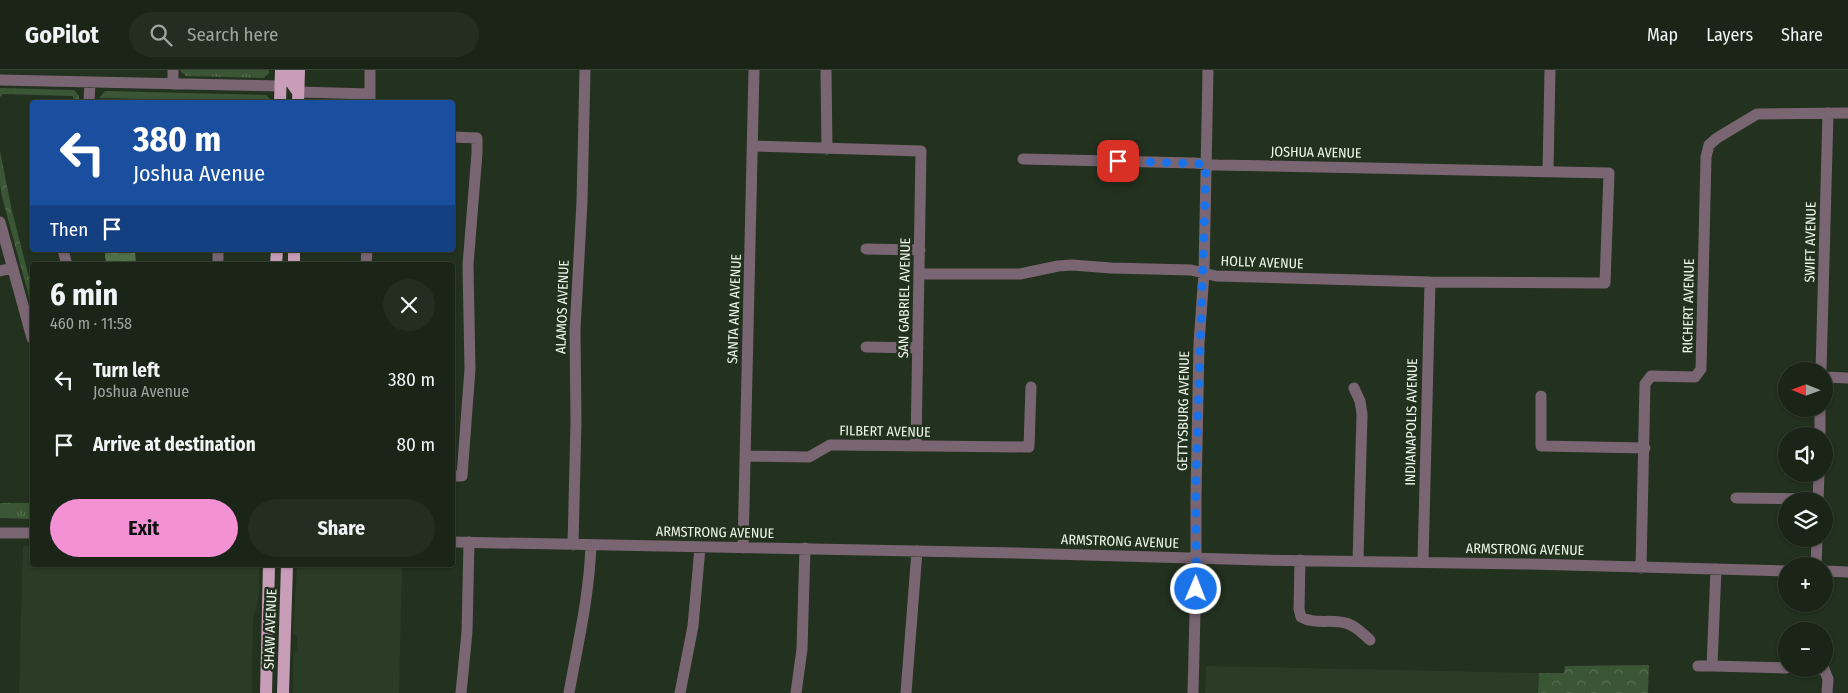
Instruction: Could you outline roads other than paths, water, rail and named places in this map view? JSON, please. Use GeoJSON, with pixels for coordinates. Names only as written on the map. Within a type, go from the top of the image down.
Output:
{"type":"FeatureCollection","features":[{"type":"Feature","properties":{"kind":"main road"},"geometry":{"type":"LineString","coordinates":[[280,100],[281,70]]}},
{"type":"Feature","properties":{"kind":"main road"},"geometry":{"type":"LineString","coordinates":[[290,70],[291,82],[298,97]]}},
{"type":"Feature","properties":{"kind":"main road"},"geometry":{"type":"LineString","coordinates":[[298,97],[299,70]]}},
{"type":"Feature","properties":{"kind":"main road"},"geometry":{"type":"LineString","coordinates":[[281,86],[287,89],[290,100]]}},
{"type":"Feature","properties":{"kind":"main road","name":"SHAW AVENUE"},"geometry":{"type":"LineString","coordinates":[[266,693],[269,567]]}},
{"type":"Feature","properties":{"kind":"main road","name":"SHAW AVENUE"},"geometry":{"type":"LineString","coordinates":[[283,693],[287,567]]}},
{"type":"Feature","properties":{"kind":"street"},"geometry":{"type":"LineString","coordinates":[[78,70],[84,82],[88,100]]}},
{"type":"Feature","properties":{"kind":"street"},"geometry":{"type":"LineString","coordinates":[[173,70],[173,84]]}},
{"type":"Feature","properties":{"kind":"street"},"geometry":{"type":"LineString","coordinates":[[298,97],[370,98],[370,70]]}},
{"type":"Feature","properties":{"kind":"street","name":"ALAMOS AVENUE"},"geometry":{"type":"LineString","coordinates":[[573,545],[576,421],[575,330],[582,202],[585,70]]}},
{"type":"Feature","properties":{"kind":"street","name":"SANTA ANA AVENUE"},"geometry":{"type":"LineString","coordinates":[[743,548],[754,70]]}},
{"type":"Feature","properties":{"kind":"street"},"geometry":{"type":"LineString","coordinates":[[753,146],[827,149],[826,70]]}},
{"type":"Feature","properties":{"kind":"street","name":"GETTYSBURG AVENUE"},"geometry":{"type":"LineString","coordinates":[[1193,693],[1208,70]]}},
{"type":"Feature","properties":{"kind":"street"},"geometry":{"type":"LineString","coordinates":[[1548,171],[1550,70]]}},
{"type":"Feature","properties":{"kind":"street"},"geometry":{"type":"LineString","coordinates":[[0,80],[281,86]]}},
{"type":"Feature","properties":{"kind":"street"},"geometry":{"type":"LineString","coordinates":[[1828,112],[1848,113]]}},
{"type":"Feature","properties":{"kind":"street","name":"RICHERT AVENUE"},"geometry":{"type":"LineString","coordinates":[[1641,568],[1645,384],[1650,376],[1695,377],[1701,368],[1706,156],[1709,145],[1716,138],[1757,114],[1828,112]]}},
{"type":"Feature","properties":{"kind":"street","name":"SWIFT AVENUE"},"geometry":{"type":"LineString","coordinates":[[1821,362],[1828,112]]}},
{"type":"Feature","properties":{"kind":"street"},"geometry":{"type":"LineString","coordinates":[[455,137],[477,138],[468,265],[470,369],[457,476]]}},
{"type":"Feature","properties":{"kind":"street","name":"SAN GABRIEL AVENUE"},"geometry":{"type":"LineString","coordinates":[[827,149],[921,151],[916,446]]}},
{"type":"Feature","properties":{"kind":"street","name":"JOSHUA AVENUE"},"geometry":{"type":"LineString","coordinates":[[1023,159],[1609,172],[1604,283]]}},
{"type":"Feature","properties":{"kind":"street"},"geometry":{"type":"LineString","coordinates":[[0,222],[30,331]]}},
{"type":"Feature","properties":{"kind":"street"},"geometry":{"type":"LineString","coordinates":[[866,249],[920,250]]}},
{"type":"Feature","properties":{"kind":"street","name":"HOLLY AVENUE"},"geometry":{"type":"LineString","coordinates":[[919,274],[1020,274],[1072,265],[1191,270],[1216,276],[1430,282],[1604,283]]}},
{"type":"Feature","properties":{"kind":"street"},"geometry":{"type":"LineString","coordinates":[[0,271],[13,268]]}},
{"type":"Feature","properties":{"kind":"street","name":"INDIANAPOLIS AVENUE"},"geometry":{"type":"LineString","coordinates":[[1423,562],[1430,282]]}},
{"type":"Feature","properties":{"kind":"street"},"geometry":{"type":"LineString","coordinates":[[866,347],[918,348]]}},
{"type":"Feature","properties":{"kind":"street"},"geometry":{"type":"LineString","coordinates":[[1833,377],[1848,378]]}},
{"type":"Feature","properties":{"kind":"street","name":"FILBERT AVENUE"},"geometry":{"type":"LineString","coordinates":[[744,456],[809,457],[830,445],[1028,447],[1031,387]]}},
{"type":"Feature","properties":{"kind":"street"},"geometry":{"type":"LineString","coordinates":[[1354,388],[1360,401],[1362,414],[1358,561]]}},
{"type":"Feature","properties":{"kind":"street"},"geometry":{"type":"LineString","coordinates":[[1541,396],[1541,446],[1644,448]]}},
{"type":"Feature","properties":{"kind":"street"},"geometry":{"type":"LineString","coordinates":[[1736,498],[1778,499]]}},
{"type":"Feature","properties":{"kind":"street"},"geometry":{"type":"LineString","coordinates":[[0,533],[30,534]]}},
{"type":"Feature","properties":{"kind":"street","name":"ARMSTRONG AVENUE"},"geometry":{"type":"LineString","coordinates":[[455,542],[700,548],[805,548],[1778,571]]}},
{"type":"Feature","properties":{"kind":"street"},"geometry":{"type":"LineString","coordinates":[[461,693],[467,632],[470,542]]}},
{"type":"Feature","properties":{"kind":"street"},"geometry":{"type":"LineString","coordinates":[[569,693],[586,608],[590,580],[591,545]]}},
{"type":"Feature","properties":{"kind":"street"},"geometry":{"type":"LineString","coordinates":[[680,693],[697,599],[700,548]]}},
{"type":"Feature","properties":{"kind":"street"},"geometry":{"type":"LineString","coordinates":[[796,693],[802,649],[805,548]]}},
{"type":"Feature","properties":{"kind":"street"},"geometry":{"type":"LineString","coordinates":[[906,693],[916,551]]}},
{"type":"Feature","properties":{"kind":"street"},"geometry":{"type":"LineString","coordinates":[[1300,560],[1299,609],[1301,617],[1308,621],[1341,622],[1357,628],[1370,640]]}},
{"type":"Feature","properties":{"kind":"street"},"geometry":{"type":"LineString","coordinates":[[1712,666],[1716,569]]}},
{"type":"Feature","properties":{"kind":"street"},"geometry":{"type":"LineString","coordinates":[[1833,571],[1848,572]]}},
{"type":"Feature","properties":{"kind":"street"},"geometry":{"type":"LineString","coordinates":[[1698,666],[1778,668]]}},
{"type":"Feature","properties":{"kind":"street"},"geometry":{"type":"LineString","coordinates":[[1826,677],[1827,693]]}},
{"type":"Feature","properties":{"kind":"water"},"geometry":{"type":"Polygon","coordinates":[[[105,252],[135,252],[136,262],[107,262],[105,252]]]}}]}
